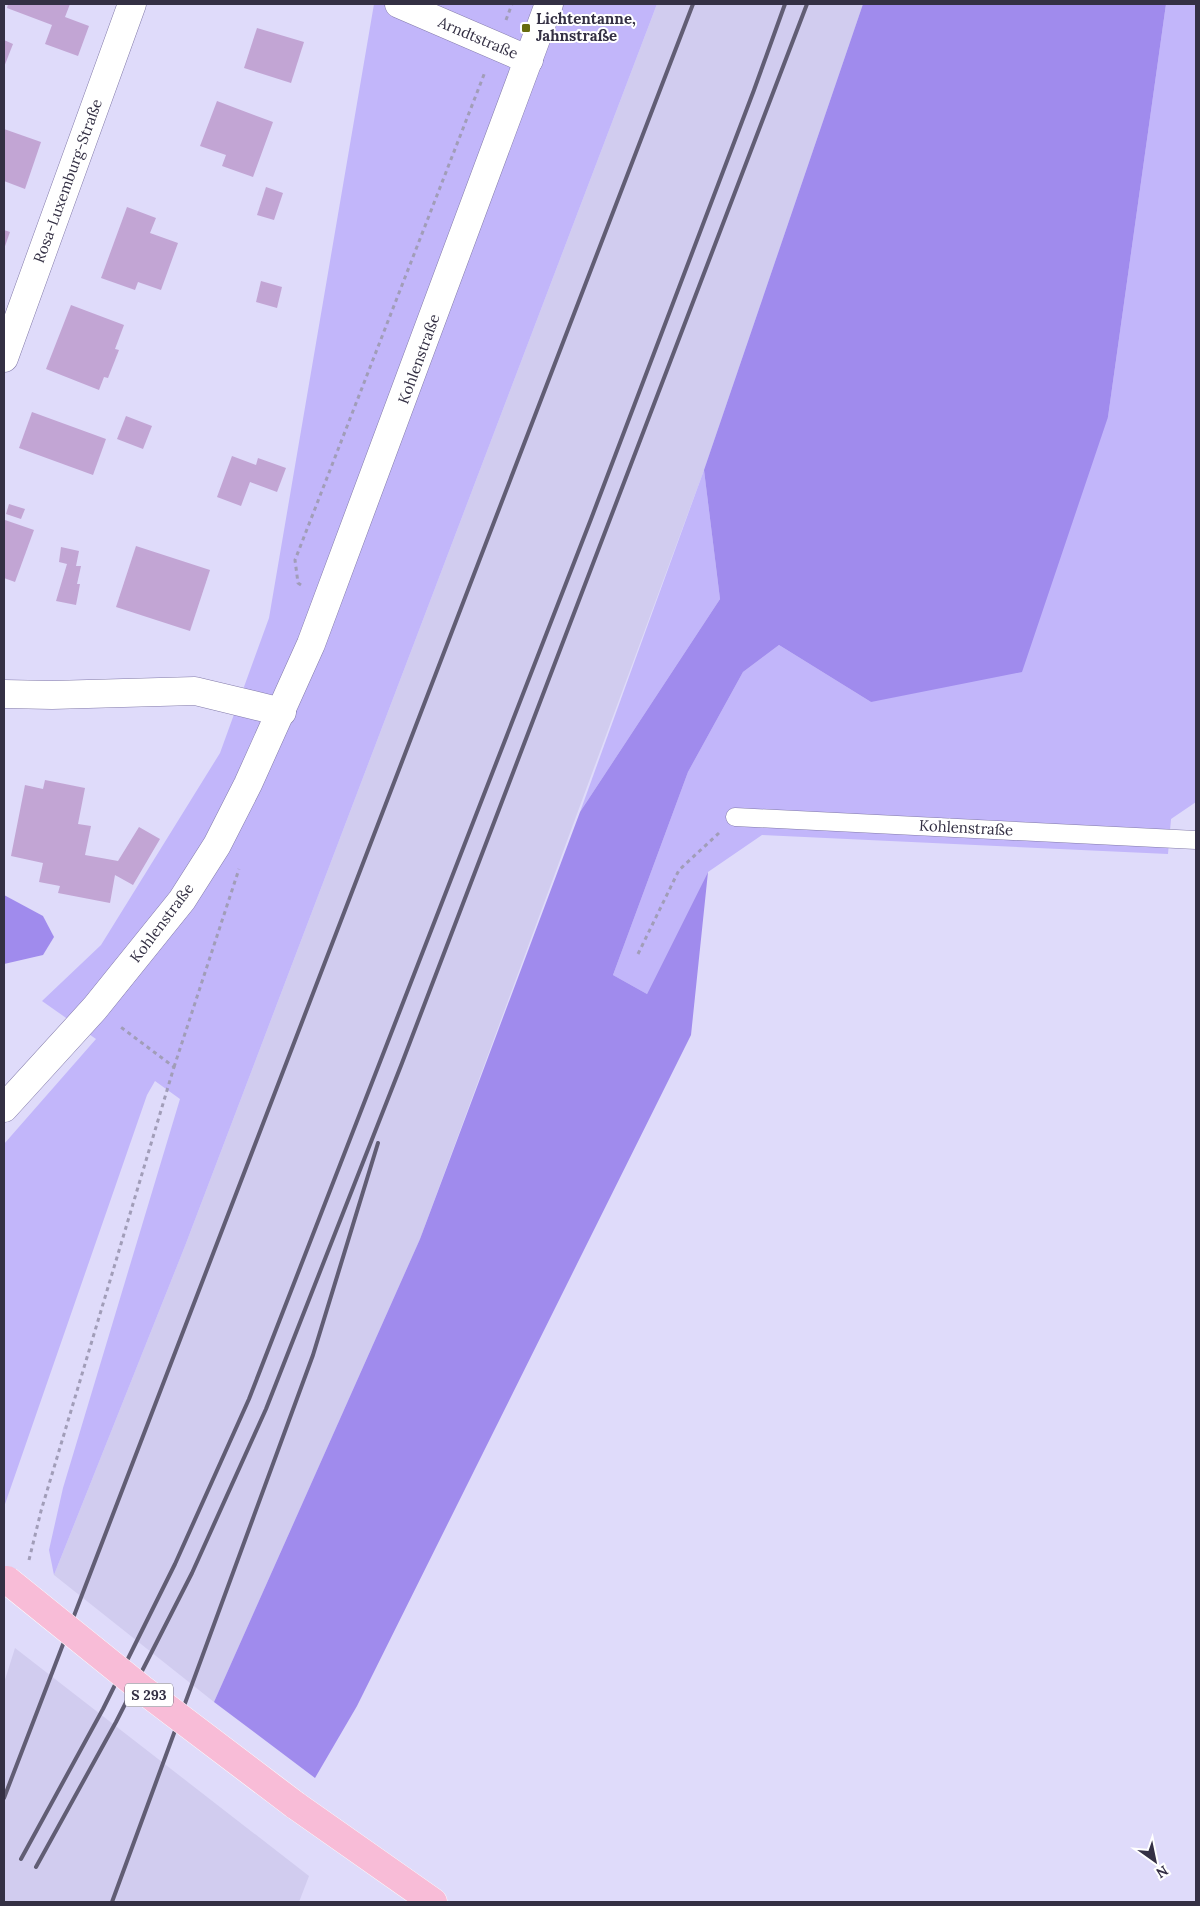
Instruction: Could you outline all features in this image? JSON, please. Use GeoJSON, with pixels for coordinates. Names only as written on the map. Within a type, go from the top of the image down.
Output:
{"type":"FeatureCollection","features":[{"type":"Feature","properties":{"kind":"main road","name":"S 293"},"geometry":{"type":"LineString","coordinates":[[13,1574],[142,1689],[295,1805],[433,1902]]}},
{"type":"Feature","properties":{"kind":"street","name":"Rosa-Luxemburg-Straße"},"geometry":{"type":"LineString","coordinates":[[4,358],[132,4]]}},
{"type":"Feature","properties":{"kind":"street","name":"Arndtstraße"},"geometry":{"type":"LineString","coordinates":[[400,4],[495,47],[529,60]]}},
{"type":"Feature","properties":{"kind":"street","name":"Kohlenstraße"},"geometry":{"type":"LineString","coordinates":[[4,1108],[96,1008],[182,900],[212,853],[282,712],[327,603],[549,4]]}},
{"type":"Feature","properties":{"kind":"street"},"geometry":{"type":"LineString","coordinates":[[4,694],[52,695],[195,691],[282,712]]}},
{"type":"Feature","properties":{"kind":"lane","name":"Kohlenstraße"},"geometry":{"type":"LineString","coordinates":[[735,817],[1196,840]]}},
{"type":"Feature","properties":{"kind":"path"},"geometry":{"type":"LineString","coordinates":[[327,603],[298,583],[295,560],[495,47]]}},
{"type":"Feature","properties":{"kind":"path"},"geometry":{"type":"LineString","coordinates":[[638,954],[679,870],[735,817]]}},
{"type":"Feature","properties":{"kind":"path"},"geometry":{"type":"LineString","coordinates":[[13,1574],[44,1502],[174,1067],[96,1008]]}},
{"type":"Feature","properties":{"kind":"shaded area"},"geometry":{"type":"Polygon","coordinates":[[[374,4],[657,4],[185,1246],[54,1575],[49,1550],[63,1488],[180,1099],[155,1081],[147,1095],[4,1507],[4,1144],[96,1039],[42,1001],[101,945],[220,753],[269,618],[374,4]]]}},
{"type":"Feature","properties":{"kind":"shaded area"},"geometry":{"type":"Polygon","coordinates":[[[657,4],[863,4],[704,470],[420,1239],[214,1702],[54,1575],[185,1246],[657,4]]]}},
{"type":"Feature","properties":{"kind":"shaded area"},"geometry":{"type":"Polygon","coordinates":[[[863,4],[1166,4],[1108,417],[1022,672],[871,702],[779,645],[743,672],[688,772],[613,975],[647,994],[708,872],[691,1035],[357,1706],[315,1778],[214,1702],[420,1239],[580,812],[720,599],[704,470],[863,4]]]}},
{"type":"Feature","properties":{"kind":"shaded area"},"geometry":{"type":"Polygon","coordinates":[[[1166,4],[1196,4],[1196,802],[1171,819],[1168,854],[762,835],[708,872],[647,994],[613,975],[688,772],[743,672],[779,645],[871,702],[1108,417],[1166,4]]]}},
{"type":"Feature","properties":{"kind":"shaded area"},"geometry":{"type":"Polygon","coordinates":[[[704,470],[720,599],[580,812],[704,470]]]}},
{"type":"Feature","properties":{"kind":"shaded area"},"geometry":{"type":"Polygon","coordinates":[[[4,895],[43,916],[54,937],[43,955],[4,964],[4,895]]]}},
{"type":"Feature","properties":{"kind":"shaded area"},"geometry":{"type":"Polygon","coordinates":[[[15,1648],[309,1876],[299,1902],[4,1902],[4,1683],[15,1648]]]}},
{"type":"Feature","properties":{"kind":"building"},"geometry":{"type":"Polygon","coordinates":[[[8,4],[70,4],[65,17],[89,26],[78,56],[45,44],[52,25],[7,8],[8,4]]]}},
{"type":"Feature","properties":{"kind":"building"},"geometry":{"type":"Polygon","coordinates":[[[257,28],[304,42],[291,83],[244,68],[257,28]]]}},
{"type":"Feature","properties":{"kind":"building"},"geometry":{"type":"Polygon","coordinates":[[[4,40],[13,44],[4,67],[4,40]]]}},
{"type":"Feature","properties":{"kind":"building"},"geometry":{"type":"Polygon","coordinates":[[[217,101],[273,122],[253,177],[222,166],[226,155],[200,146],[217,101]]]}},
{"type":"Feature","properties":{"kind":"building"},"geometry":{"type":"Polygon","coordinates":[[[4,129],[41,142],[25,189],[4,181],[4,129]]]}},
{"type":"Feature","properties":{"kind":"building"},"geometry":{"type":"Polygon","coordinates":[[[266,187],[283,193],[274,220],[257,215],[266,187]]]}},
{"type":"Feature","properties":{"kind":"building"},"geometry":{"type":"Polygon","coordinates":[[[127,207],[156,218],[150,233],[178,243],[161,290],[138,282],[135,290],[101,278],[127,207]]]}},
{"type":"Feature","properties":{"kind":"building"},"geometry":{"type":"Polygon","coordinates":[[[4,230],[10,232],[4,249],[4,230]]]}},
{"type":"Feature","properties":{"kind":"building"},"geometry":{"type":"Polygon","coordinates":[[[261,281],[282,287],[277,308],[256,302],[261,281]]]}},
{"type":"Feature","properties":{"kind":"building"},"geometry":{"type":"Polygon","coordinates":[[[71,305],[124,325],[115,349],[119,350],[108,378],[104,377],[99,390],[46,369],[71,305]]]}},
{"type":"Feature","properties":{"kind":"building"},"geometry":{"type":"Polygon","coordinates":[[[32,412],[106,439],[93,475],[19,448],[32,412]]]}},
{"type":"Feature","properties":{"kind":"building"},"geometry":{"type":"Polygon","coordinates":[[[126,416],[152,426],[143,449],[117,439],[126,416]]]}},
{"type":"Feature","properties":{"kind":"building"},"geometry":{"type":"Polygon","coordinates":[[[232,456],[256,465],[258,458],[286,468],[277,492],[250,482],[241,506],[217,497],[232,456]]]}},
{"type":"Feature","properties":{"kind":"building"},"geometry":{"type":"Polygon","coordinates":[[[9,504],[25,509],[21,519],[6,514],[9,504]]]}},
{"type":"Feature","properties":{"kind":"building"},"geometry":{"type":"Polygon","coordinates":[[[5,520],[34,530],[15,582],[4,578],[5,520]]]}},
{"type":"Feature","properties":{"kind":"building"},"geometry":{"type":"Polygon","coordinates":[[[136,546],[210,570],[190,631],[116,607],[136,546]]]}},
{"type":"Feature","properties":{"kind":"building"},"geometry":{"type":"Polygon","coordinates":[[[61,547],[79,551],[76,566],[81,566],[77,584],[80,584],[76,605],[56,601],[67,564],[59,562],[61,547]]]}},
{"type":"Feature","properties":{"kind":"building"},"geometry":{"type":"Polygon","coordinates":[[[45,780],[85,788],[78,824],[91,826],[85,855],[118,861],[139,827],[160,839],[133,885],[115,875],[110,903],[58,893],[60,886],[39,882],[43,863],[11,856],[25,785],[43,789],[45,780]]]}},
{"type":"Feature","properties":{"kind":"railway"},"geometry":{"type":"LineString","coordinates":[[4,1798],[693,4]]}},
{"type":"Feature","properties":{"kind":"railway"},"geometry":{"type":"LineString","coordinates":[[21,1859],[103,1709],[175,1564],[249,1399],[591,519],[785,4]]}},
{"type":"Feature","properties":{"kind":"railway"},"geometry":{"type":"LineString","coordinates":[[36,1867],[116,1722],[192,1573],[266,1409],[402,1063],[807,4]]}},
{"type":"Feature","properties":{"kind":"railway"},"geometry":{"type":"LineString","coordinates":[[112,1902],[313,1355],[378,1143]]}},
{"type":"Feature","properties":{"kind":"place","name":"Lichtentanne, Jahnstraße"},"geometry":{"type":"Point","coordinates":[526,28]}}]}
